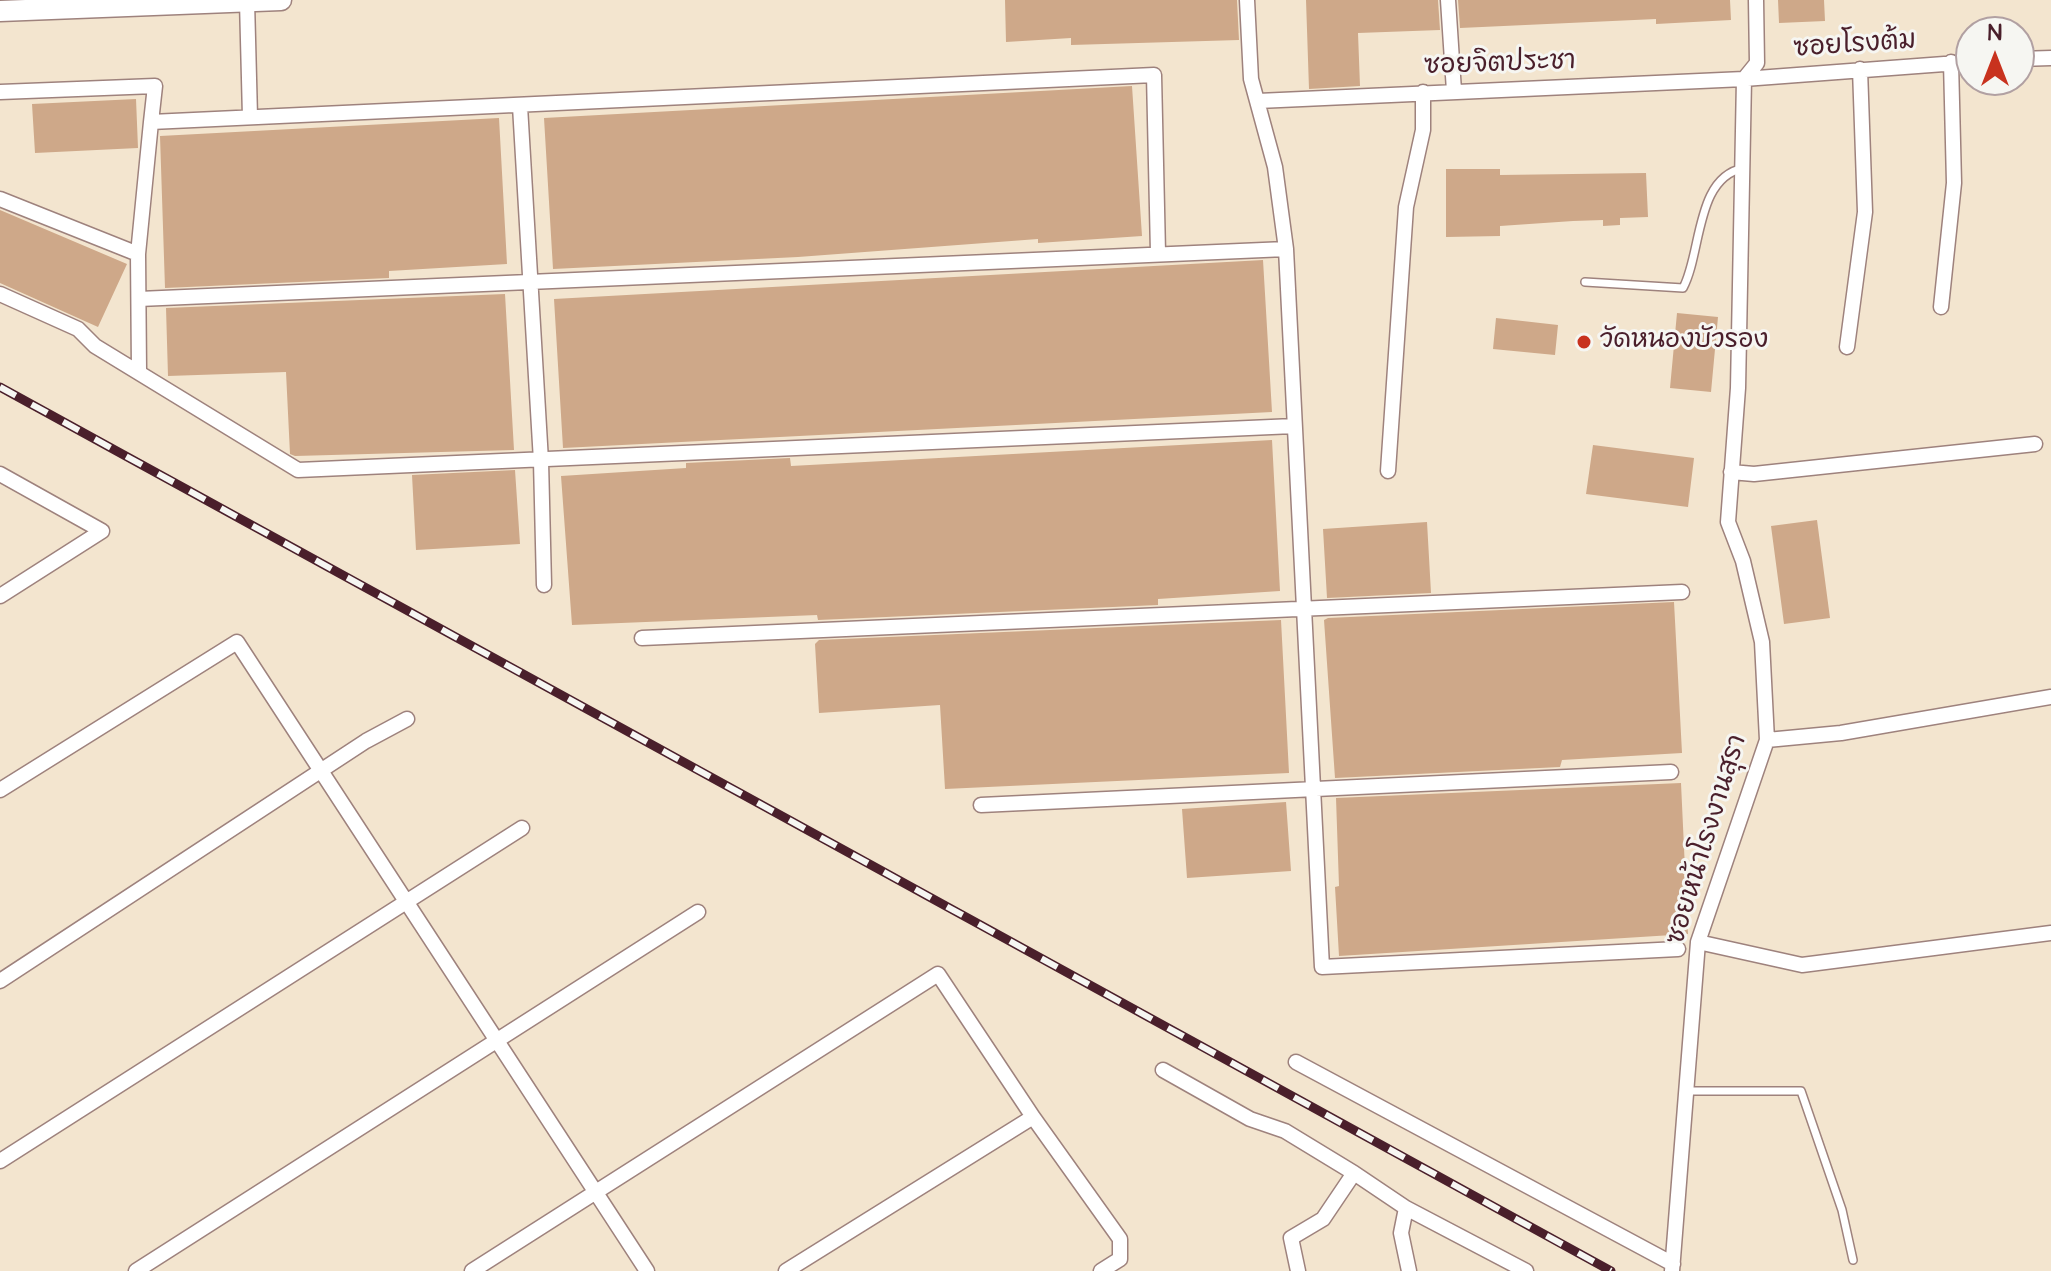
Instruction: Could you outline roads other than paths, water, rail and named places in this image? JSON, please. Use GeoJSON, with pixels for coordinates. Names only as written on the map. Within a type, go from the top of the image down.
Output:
{"type":"FeatureCollection","features":[{"type":"Feature","properties":{"kind":"main road"},"geometry":{"type":"LineString","coordinates":[[0,11],[281,0]]}},
{"type":"Feature","properties":{"kind":"street"},"geometry":{"type":"LineString","coordinates":[[1247,0],[1251,79],[1275,167],[1286,249],[1322,967],[1678,949]]}},
{"type":"Feature","properties":{"kind":"street"},"geometry":{"type":"LineString","coordinates":[[1448,0],[1454,91]]}},
{"type":"Feature","properties":{"kind":"street","name":"ซอยหน้าโรงงานสุรา"},"geometry":{"type":"LineString","coordinates":[[1672,1268],[1698,942],[1767,740],[1762,642],[1743,561],[1728,522],[1738,388],[1744,79],[1757,63],[1756,0]]}},
{"type":"Feature","properties":{"kind":"street"},"geometry":{"type":"LineString","coordinates":[[247,1],[250,117]]}},
{"type":"Feature","properties":{"kind":"street"},"geometry":{"type":"LineString","coordinates":[[1941,307],[1954,183],[1951,62]]}},
{"type":"Feature","properties":{"kind":"street","name":"ซอยโรงต้ม"},"geometry":{"type":"LineString","coordinates":[[1744,79],[1955,62]]}},
{"type":"Feature","properties":{"kind":"street"},"geometry":{"type":"LineString","coordinates":[[1847,347],[1865,212],[1860,69]]}},
{"type":"Feature","properties":{"kind":"street"},"geometry":{"type":"LineString","coordinates":[[151,122],[1154,75],[1158,253]]}},
{"type":"Feature","properties":{"kind":"street","name":"ซอยจิตประชา"},"geometry":{"type":"LineString","coordinates":[[1258,101],[1744,79]]}},
{"type":"Feature","properties":{"kind":"street"},"geometry":{"type":"LineString","coordinates":[[0,92],[155,86],[138,254],[139,371]]}},
{"type":"Feature","properties":{"kind":"street"},"geometry":{"type":"LineString","coordinates":[[1388,471],[1406,207],[1423,130],[1423,92]]}},
{"type":"Feature","properties":{"kind":"street"},"geometry":{"type":"LineString","coordinates":[[520,106],[541,461],[544,585]]}},
{"type":"Feature","properties":{"kind":"street"},"geometry":{"type":"LineString","coordinates":[[0,199],[138,254]]}},
{"type":"Feature","properties":{"kind":"street"},"geometry":{"type":"LineString","coordinates":[[139,299],[1286,249]]}},
{"type":"Feature","properties":{"kind":"street"},"geometry":{"type":"LineString","coordinates":[[0,294],[78,329],[95,346],[298,470],[1294,426]]}},
{"type":"Feature","properties":{"kind":"street"},"geometry":{"type":"LineString","coordinates":[[1731,472],[1754,474],[2035,444]]}},
{"type":"Feature","properties":{"kind":"street"},"geometry":{"type":"LineString","coordinates":[[0,474],[102,531],[0,596]]}},
{"type":"Feature","properties":{"kind":"street"},"geometry":{"type":"LineString","coordinates":[[642,638],[1682,592]]}},
{"type":"Feature","properties":{"kind":"street"},"geometry":{"type":"LineString","coordinates":[[0,790],[237,642],[647,1271]]}},
{"type":"Feature","properties":{"kind":"street"},"geometry":{"type":"LineString","coordinates":[[1767,740],[1841,733],[2051,697]]}},
{"type":"Feature","properties":{"kind":"street"},"geometry":{"type":"LineString","coordinates":[[0,981],[407,719]]}},
{"type":"Feature","properties":{"kind":"street"},"geometry":{"type":"LineString","coordinates":[[981,805],[1671,772]]}},
{"type":"Feature","properties":{"kind":"street"},"geometry":{"type":"LineString","coordinates":[[0,1161],[522,828]]}},
{"type":"Feature","properties":{"kind":"street"},"geometry":{"type":"LineString","coordinates":[[136,1271],[698,912]]}},
{"type":"Feature","properties":{"kind":"street"},"geometry":{"type":"LineString","coordinates":[[1698,942],[1802,965],[2051,933]]}},
{"type":"Feature","properties":{"kind":"street"},"geometry":{"type":"LineString","coordinates":[[472,1271],[938,974],[1033,1117],[1120,1239],[1120,1259],[1101,1271]]}},
{"type":"Feature","properties":{"kind":"street"},"geometry":{"type":"LineString","coordinates":[[1296,1062],[1672,1268]]}},
{"type":"Feature","properties":{"kind":"street"},"geometry":{"type":"LineString","coordinates":[[1163,1070],[1250,1119],[1308,1143],[1406,1208],[1526,1271]]}},
{"type":"Feature","properties":{"kind":"street"},"geometry":{"type":"LineString","coordinates":[[786,1271],[1033,1117]]}},
{"type":"Feature","properties":{"kind":"street"},"geometry":{"type":"LineString","coordinates":[[1298,1271],[1291,1238],[1323,1219],[1354,1173]]}},
{"type":"Feature","properties":{"kind":"street"},"geometry":{"type":"LineString","coordinates":[[1406,1208],[1401,1233],[1409,1271]]}},
{"type":"Feature","properties":{"kind":"lane"},"geometry":{"type":"LineString","coordinates":[[1585,282],[1683,288],[1709,199],[1732,170],[1744,167]]}},
{"type":"Feature","properties":{"kind":"lane"},"geometry":{"type":"LineString","coordinates":[[1684,1091],[1801,1091],[1842,1210],[1853,1260]]}},
{"type":"Feature","properties":{"kind":"railway"},"geometry":{"type":"LineString","coordinates":[[0,387],[1611,1271]]}},
{"type":"Feature","properties":{"kind":"place","name":"วัดหนองบัวรอง"},"geometry":{"type":"Point","coordinates":[1584,342]}}]}
